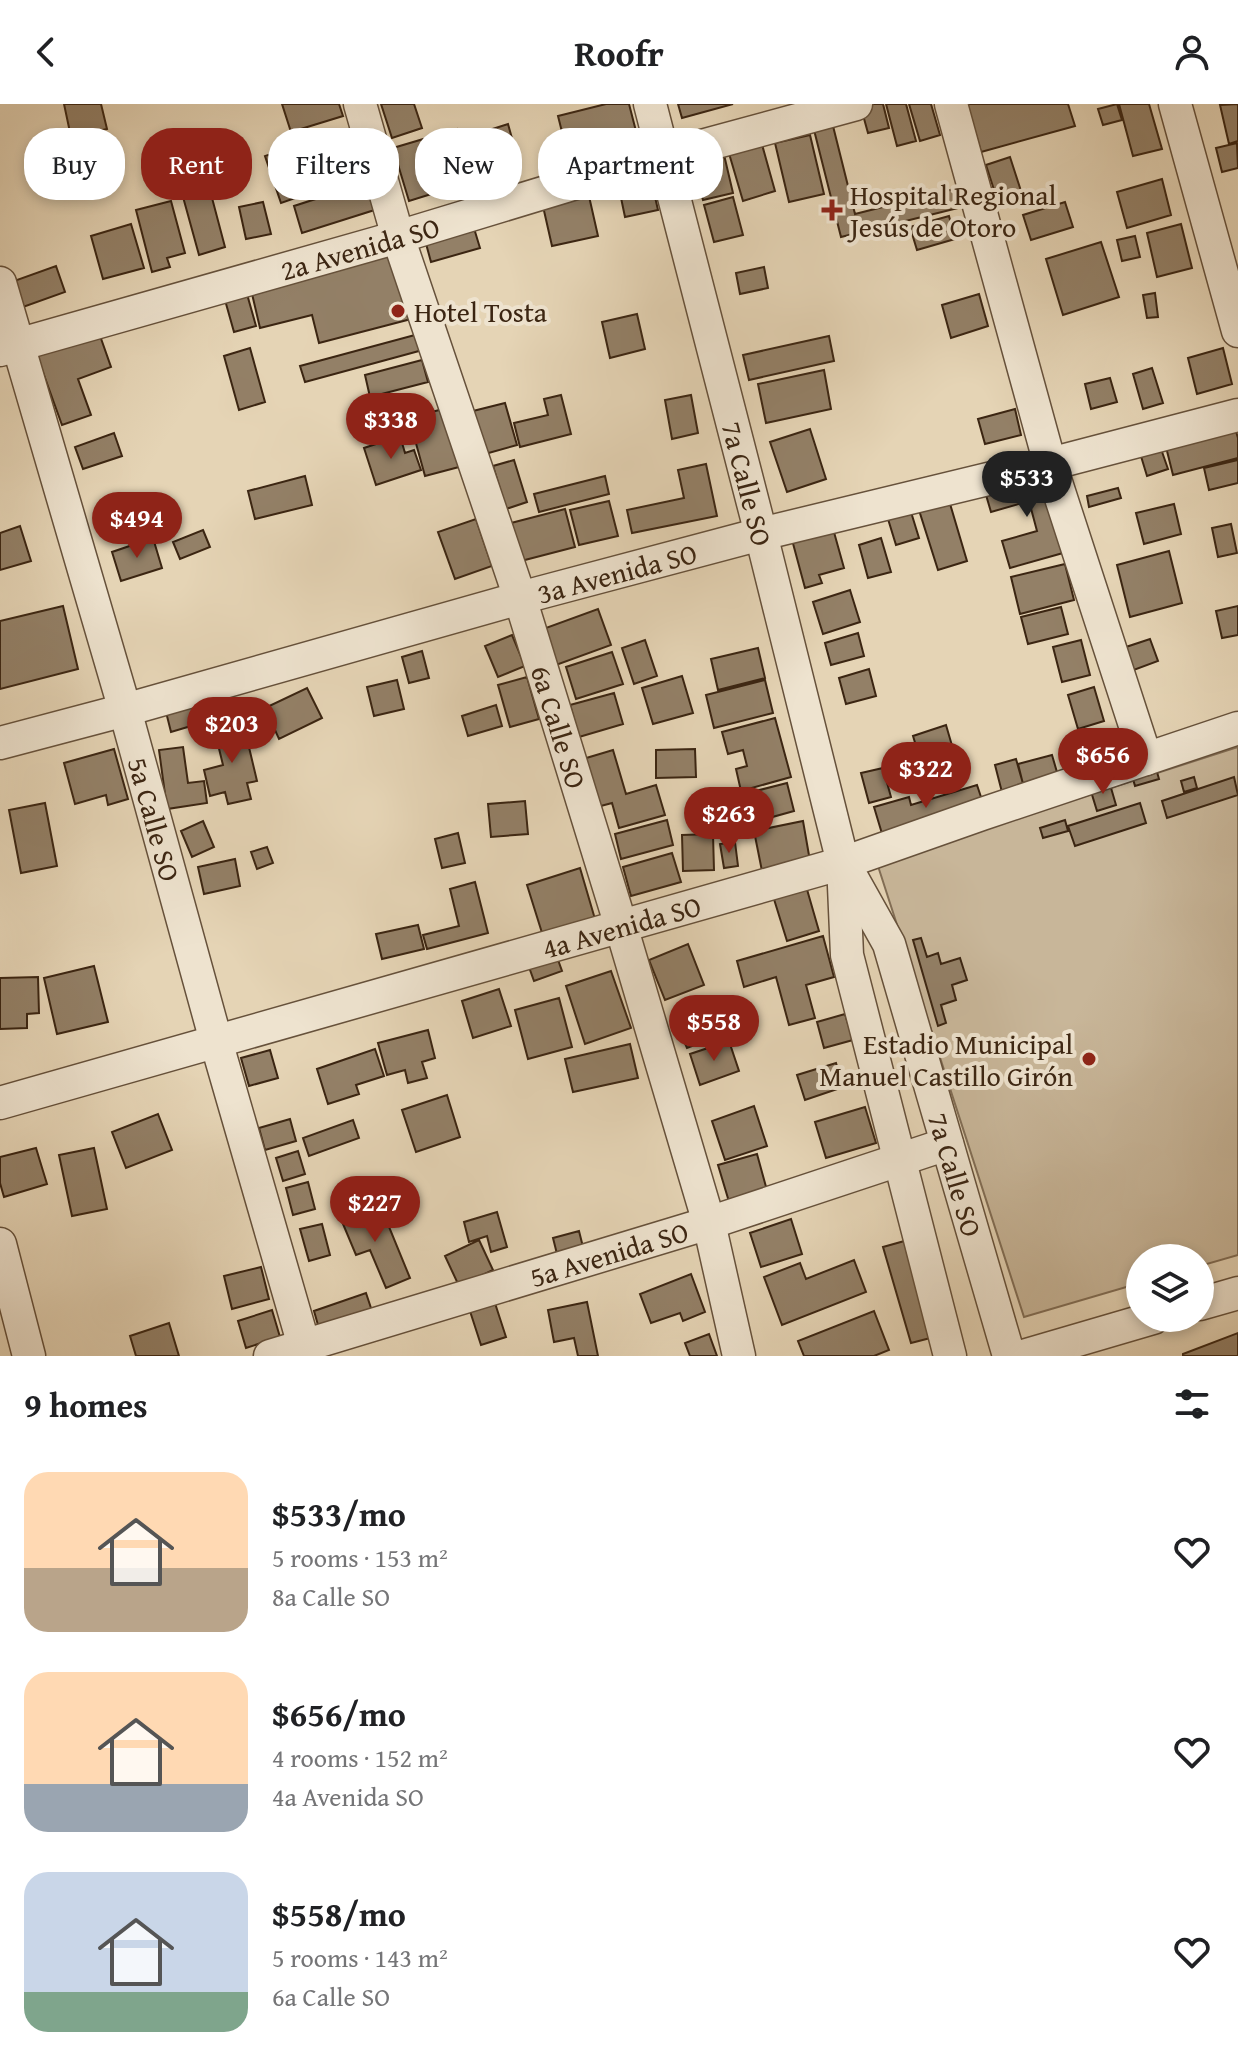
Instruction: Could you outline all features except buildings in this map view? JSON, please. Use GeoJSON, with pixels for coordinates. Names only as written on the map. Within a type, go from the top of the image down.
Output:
{"type":"FeatureCollection","features":[{"type":"Feature","properties":{"kind":"street","name":"6a Calle SO"},"geometry":{"type":"LineString","coordinates":[[360,104],[398,237],[520,598],[621,926],[709,1223],[739,1356]]}},
{"type":"Feature","properties":{"kind":"street","name":"7a Calle SO"},"geometry":{"type":"LineString","coordinates":[[650,104],[657,128]]}},
{"type":"Feature","properties":{"kind":"street","name":"2a Avenida SO"},"geometry":{"type":"LineString","coordinates":[[723,140],[856,104]]}},
{"type":"Feature","properties":{"kind":"street"},"geometry":{"type":"LineString","coordinates":[[951,104],[1050,464],[1146,759]]}},
{"type":"Feature","properties":{"kind":"street"},"geometry":{"type":"LineString","coordinates":[[1175,104],[1238,331]]}},
{"type":"Feature","properties":{"kind":"street","name":"2a Avenida SO"},"geometry":{"type":"LineString","coordinates":[[9,348],[538,195]]}},
{"type":"Feature","properties":{"kind":"street","name":"7a Calle SO"},"geometry":{"type":"LineString","coordinates":[[676,200],[843,863],[847,955],[950,1356]]}},
{"type":"Feature","properties":{"kind":"street","name":"5a Calle SO"},"geometry":{"type":"LineString","coordinates":[[0,283],[9,348],[125,710],[306,1351]]}},
{"type":"Feature","properties":{"kind":"street","name":"3a Avenida SO"},"geometry":{"type":"LineString","coordinates":[[0,743],[761,534],[1238,415]]}},
{"type":"Feature","properties":{"kind":"street","name":"4a Avenida SO"},"geometry":{"type":"LineString","coordinates":[[0,1103],[843,863],[1238,728]]}},
{"type":"Feature","properties":{"kind":"street","name":"7a Calle SO"},"geometry":{"type":"LineString","coordinates":[[843,863],[889,944],[1009,1356]]}},
{"type":"Feature","properties":{"kind":"street","name":"5a Avenida SO"},"geometry":{"type":"LineString","coordinates":[[270,1356],[306,1351],[947,1144]]}},
{"type":"Feature","properties":{"kind":"street"},"geometry":{"type":"LineString","coordinates":[[0,1244],[29,1356]]}},
{"type":"Feature","properties":{"kind":"street"},"geometry":{"type":"LineString","coordinates":[[1214,1300],[1238,1293]]}},
{"type":"Feature","properties":{"kind":"street"},"geometry":{"type":"LineString","coordinates":[[1023,1356],[1126,1326]]}},
{"type":"Feature","properties":{"kind":"shaded area","name":"Estadio Municipal Manuel Castillo Girón"},"geometry":{"type":"Polygon","coordinates":[[[1238,747],[1238,1255],[1214,1262],[1214,1244],[1126,1244],[1126,1287],[1024,1317],[877,863],[1238,747]]]}},
{"type":"Feature","properties":{"kind":"place","name":"Hospital Regional Jesús de Otoro"},"geometry":{"type":"Point","coordinates":[832,210]}},
{"type":"Feature","properties":{"kind":"place","name":"Hotel Tosta"},"geometry":{"type":"Point","coordinates":[398,311]}},
{"type":"Feature","properties":{"kind":"place","name":"Estadio Municipal Manuel Castillo Girón"},"geometry":{"type":"Point","coordinates":[1089,1059]}}]}
